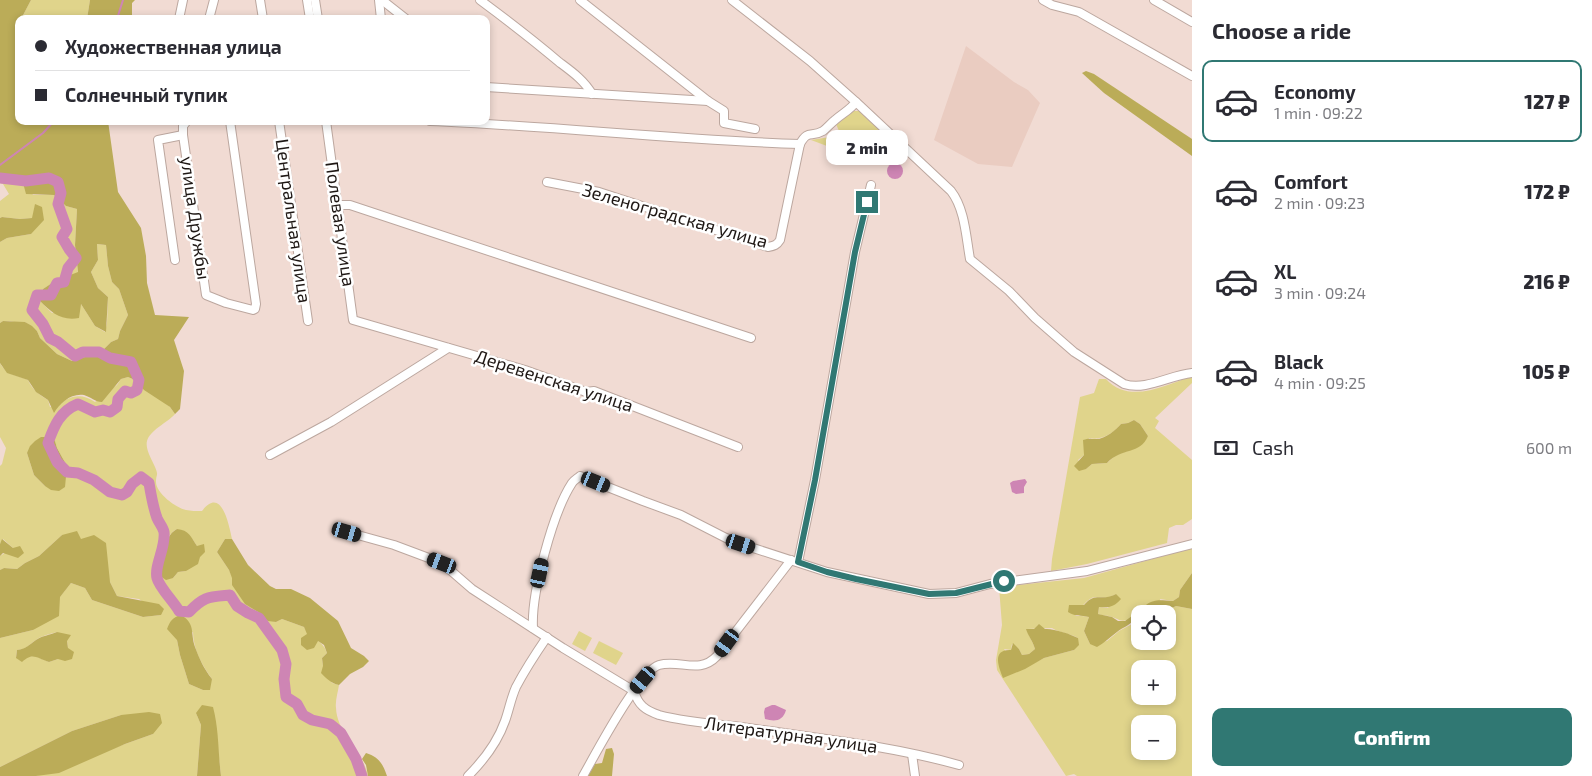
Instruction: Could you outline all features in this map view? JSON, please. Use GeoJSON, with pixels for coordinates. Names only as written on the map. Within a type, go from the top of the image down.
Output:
{"type":"FeatureCollection","features":[{"type":"Feature","properties":{"kind":"street"},"geometry":{"type":"LineString","coordinates":[[180,15],[183,0]]}},
{"type":"Feature","properties":{"kind":"street"},"geometry":{"type":"LineString","coordinates":[[210,15],[214,0]]}},
{"type":"Feature","properties":{"kind":"street"},"geometry":{"type":"LineString","coordinates":[[260,0],[262,15]]}},
{"type":"Feature","properties":{"kind":"street"},"geometry":{"type":"LineString","coordinates":[[307,0],[309,15]]}},
{"type":"Feature","properties":{"kind":"street"},"geometry":{"type":"LineString","coordinates":[[316,0],[318,15]]}},
{"type":"Feature","properties":{"kind":"street"},"geometry":{"type":"LineString","coordinates":[[380,0],[381,15]]}},
{"type":"Feature","properties":{"kind":"street"},"geometry":{"type":"LineString","coordinates":[[380,0],[401,15]]}},
{"type":"Feature","properties":{"kind":"street"},"geometry":{"type":"LineString","coordinates":[[480,0],[576,75],[587,85],[592,94]]}},
{"type":"Feature","properties":{"kind":"street"},"geometry":{"type":"LineString","coordinates":[[580,0],[708,101],[724,111],[724,124],[755,129]]}},
{"type":"Feature","properties":{"kind":"street"},"geometry":{"type":"LineString","coordinates":[[732,0],[810,61],[955,196],[970,259],[1009,291],[1034,318],[1074,352],[1130,386],[1192,373]]}},
{"type":"Feature","properties":{"kind":"street"},"geometry":{"type":"LineString","coordinates":[[1043,0],[1052,5],[1079,12],[1192,76]]}},
{"type":"Feature","properties":{"kind":"street"},"geometry":{"type":"LineString","coordinates":[[1154,0],[1192,22]]}},
{"type":"Feature","properties":{"kind":"street"},"geometry":{"type":"LineString","coordinates":[[490,86],[708,101]]}},
{"type":"Feature","properties":{"kind":"street"},"geometry":{"type":"LineString","coordinates":[[490,124],[660,137],[800,144],[804,137],[809,134],[817,134],[824,130],[842,114],[850,110],[856,102]]}},
{"type":"Feature","properties":{"kind":"street","name":"улица Дружбы"},"geometry":{"type":"LineString","coordinates":[[184,125],[183,135],[206,295],[251,310],[255,309],[256,304],[231,125]]}},
{"type":"Feature","properties":{"kind":"street","name":"Центральная улица"},"geometry":{"type":"LineString","coordinates":[[280,125],[308,321]]}},
{"type":"Feature","properties":{"kind":"street","name":"Полевая улица"},"geometry":{"type":"LineString","coordinates":[[327,125],[353,320],[358,322]]}},
{"type":"Feature","properties":{"kind":"street"},"geometry":{"type":"LineString","coordinates":[[175,260],[158,140],[183,135]]}},
{"type":"Feature","properties":{"kind":"street","name":"Зеленоградская улица"},"geometry":{"type":"LineString","coordinates":[[547,182],[599,192],[768,247],[777,244],[780,240],[800,144]]}},
{"type":"Feature","properties":{"kind":"street"},"geometry":{"type":"LineString","coordinates":[[583,776],[634,690],[651,670],[660,665],[693,666],[711,662],[794,561],[815,480],[855,252],[870,185]]}},
{"type":"Feature","properties":{"kind":"street"},"geometry":{"type":"LineString","coordinates":[[337,205],[350,205],[751,338]]}},
{"type":"Feature","properties":{"kind":"street","name":"Деревенская улица"},"geometry":{"type":"LineString","coordinates":[[358,322],[525,370],[586,392],[594,391],[738,447]]}},
{"type":"Feature","properties":{"kind":"street"},"geometry":{"type":"LineString","coordinates":[[270,455],[331,422],[448,348]]}},
{"type":"Feature","properties":{"kind":"street"},"geometry":{"type":"LineString","coordinates":[[533,628],[533,607],[542,564],[559,509],[573,482],[580,476],[682,515],[726,538],[794,561],[827,572],[929,594],[956,593],[1019,579],[1087,571],[1192,544]]}},
{"type":"Feature","properties":{"kind":"street"},"geometry":{"type":"LineString","coordinates":[[347,532],[402,548],[442,563],[472,589],[634,690]]}},
{"type":"Feature","properties":{"kind":"street"},"geometry":{"type":"LineString","coordinates":[[468,776],[476,768],[499,733],[505,722],[516,688],[533,657],[547,637]]}},
{"type":"Feature","properties":{"kind":"street","name":"Литературная улица"},"geometry":{"type":"LineString","coordinates":[[634,690],[638,702],[646,710],[669,717],[846,742],[959,765]]}},
{"type":"Feature","properties":{"kind":"street"},"geometry":{"type":"LineString","coordinates":[[912,754],[915,776]]}},
{"type":"Feature","properties":{"kind":"shaded area"},"geometry":{"type":"Polygon","coordinates":[[[0,0],[31,0],[23,15],[15,15],[15,125],[109,125],[118,192],[141,228],[146,256],[147,283],[155,315],[189,317],[174,340],[184,371],[180,409],[175,414],[170,407],[144,390],[135,380],[128,377],[121,379],[102,402],[84,395],[70,397],[54,413],[48,400],[36,392],[28,380],[7,373],[0,363],[0,323],[3,321],[25,322],[32,326],[40,338],[57,354],[72,361],[101,352],[111,342],[118,339],[128,315],[119,289],[112,282],[106,245],[97,244],[98,260],[91,272],[98,288],[108,297],[106,332],[95,326],[81,304],[79,318],[73,319],[57,315],[40,301],[43,289],[55,281],[78,272],[75,245],[77,209],[66,206],[54,195],[26,194],[22,179],[0,173],[0,0]]]}},
{"type":"Feature","properties":{"kind":"shaded area"},"geometry":{"type":"Polygon","coordinates":[[[31,0],[90,0],[88,15],[23,15],[31,0]]]}},
{"type":"Feature","properties":{"kind":"shaded area"},"geometry":{"type":"Polygon","coordinates":[[[90,0],[135,0],[132,3],[132,15],[88,15],[90,0]]]}},
{"type":"Feature","properties":{"kind":"shaded area"},"geometry":{"type":"Polygon","coordinates":[[[966,46],[1014,82],[1028,90],[1040,103],[1012,167],[978,164],[934,140],[966,46]]]}},
{"type":"Feature","properties":{"kind":"shaded area"},"geometry":{"type":"Polygon","coordinates":[[[1086,71],[1094,74],[1192,139],[1192,156],[1104,93],[1082,73],[1086,71]]]}},
{"type":"Feature","properties":{"kind":"shaded area"},"geometry":{"type":"Polygon","coordinates":[[[854,111],[861,111],[880,129],[872,163],[811,140],[836,136],[839,131],[836,124],[854,111]]]}},
{"type":"Feature","properties":{"kind":"shaded area"},"geometry":{"type":"Polygon","coordinates":[[[892,163],[898,163],[903,168],[901,177],[892,179],[887,174],[887,168],[892,163]]]}},
{"type":"Feature","properties":{"kind":"shaded area"},"geometry":{"type":"Polygon","coordinates":[[[0,173],[22,179],[33,195],[54,195],[66,206],[77,209],[75,245],[78,273],[55,281],[43,289],[40,301],[52,313],[81,304],[95,326],[105,332],[108,297],[98,288],[91,272],[98,260],[97,244],[106,245],[112,282],[119,289],[128,315],[118,339],[111,342],[101,352],[72,361],[57,354],[40,338],[37,331],[25,322],[3,321],[0,323],[0,242],[7,238],[31,234],[35,205],[33,218],[0,218],[0,201],[9,194],[3,184],[0,183],[0,173]]]}},
{"type":"Feature","properties":{"kind":"shaded area"},"geometry":{"type":"Polygon","coordinates":[[[35,204],[42,207],[44,220],[31,234],[7,238],[0,242],[0,218],[32,218],[35,204]]]}},
{"type":"Feature","properties":{"kind":"shaded area"},"geometry":{"type":"Polygon","coordinates":[[[0,363],[5,370],[28,380],[36,392],[48,400],[50,407],[58,406],[67,399],[76,396],[85,397],[95,402],[117,385],[121,379],[128,377],[135,380],[170,407],[175,414],[155,430],[147,441],[148,451],[157,472],[156,482],[159,491],[167,499],[186,510],[202,511],[209,504],[215,503],[219,505],[223,510],[232,539],[225,539],[217,552],[229,570],[245,603],[258,612],[262,618],[276,622],[282,619],[304,627],[325,648],[327,653],[322,658],[323,666],[332,683],[339,685],[336,702],[337,717],[345,734],[361,758],[368,776],[221,776],[218,749],[196,713],[201,725],[197,776],[36,776],[153,734],[121,715],[72,731],[0,767],[0,638],[33,630],[71,583],[85,588],[92,600],[143,617],[161,615],[139,599],[117,596],[110,582],[81,539],[62,535],[39,556],[17,569],[4,568],[0,570],[0,556],[13,548],[3,539],[0,544],[0,466],[6,448],[0,437],[0,363]],[[55,441],[27,453],[34,475],[45,486],[64,487],[67,466],[55,441]],[[177,529],[167,540],[160,575],[173,578],[178,572],[186,571],[197,546],[193,540],[177,529]],[[57,632],[40,637],[26,648],[17,650],[16,657],[35,656],[49,662],[58,659],[68,648],[67,641],[57,632]],[[193,632],[177,640],[189,684],[203,690],[212,679],[199,657],[193,632]]]}},
{"type":"Feature","properties":{"kind":"shaded area"},"geometry":{"type":"Polygon","coordinates":[[[1192,376],[1192,383],[1155,418],[1159,421],[1155,428],[1192,460],[1192,519],[1183,525],[1169,528],[1167,543],[1087,564],[1051,571],[1080,397],[1094,393],[1099,379],[1106,379],[1115,387],[1125,391],[1136,392],[1159,388],[1192,376]],[[1134,420],[1121,424],[1103,437],[1089,438],[1084,448],[1084,455],[1078,460],[1086,469],[1092,464],[1107,463],[1116,455],[1130,450],[1148,436],[1140,424],[1134,420]]]}},
{"type":"Feature","properties":{"kind":"shaded area"},"geometry":{"type":"Polygon","coordinates":[[[1134,420],[1140,424],[1148,436],[1140,446],[1113,458],[1107,463],[1092,464],[1086,469],[1079,471],[1074,466],[1084,455],[1083,440],[1102,438],[1113,432],[1121,424],[1134,420]]]}},
{"type":"Feature","properties":{"kind":"shaded area"},"geometry":{"type":"Polygon","coordinates":[[[41,437],[49,437],[55,441],[67,466],[65,487],[59,491],[51,490],[34,475],[27,453],[35,441],[41,437]]]}},
{"type":"Feature","properties":{"kind":"shaded area"},"geometry":{"type":"Polygon","coordinates":[[[1025,479],[1027,482],[1024,487],[1024,493],[1016,494],[1012,492],[1010,483],[1025,479]]]}},
{"type":"Feature","properties":{"kind":"shaded area"},"geometry":{"type":"Polygon","coordinates":[[[177,529],[187,532],[197,546],[204,544],[205,552],[200,557],[198,564],[186,571],[178,572],[173,578],[166,580],[160,576],[169,537],[177,529]]]}},
{"type":"Feature","properties":{"kind":"shaded area"},"geometry":{"type":"Polygon","coordinates":[[[77,531],[81,539],[94,535],[106,543],[110,582],[117,596],[159,604],[164,609],[161,615],[143,617],[92,600],[85,588],[71,583],[60,597],[59,616],[33,630],[0,638],[0,570],[4,568],[17,569],[39,556],[62,535],[77,531]]]}},
{"type":"Feature","properties":{"kind":"shaded area"},"geometry":{"type":"Polygon","coordinates":[[[2,539],[13,548],[20,546],[24,553],[18,558],[3,553],[0,556],[2,539]]]}},
{"type":"Feature","properties":{"kind":"shaded area"},"geometry":{"type":"Polygon","coordinates":[[[225,539],[232,539],[248,565],[270,586],[276,589],[291,589],[310,598],[338,621],[351,648],[369,661],[363,667],[350,674],[339,685],[327,679],[321,673],[323,666],[322,658],[327,653],[324,645],[318,641],[314,648],[307,650],[301,645],[301,638],[307,634],[304,627],[282,619],[276,622],[268,621],[245,604],[232,585],[229,570],[217,552],[225,539]]]}},
{"type":"Feature","properties":{"kind":"shaded area"},"geometry":{"type":"Polygon","coordinates":[[[1192,548],[1192,573],[1180,590],[1179,597],[1173,601],[1160,599],[1161,605],[1131,605],[1131,622],[1129,619],[1122,621],[1098,614],[1099,607],[1108,608],[1116,594],[1113,596],[1096,597],[1084,604],[1075,616],[1089,617],[1084,631],[1090,644],[1107,641],[1131,625],[1131,650],[1176,650],[1176,606],[1192,609],[1192,776],[1077,776],[1074,774],[1066,776],[997,670],[996,660],[1002,625],[999,587],[1084,578],[1192,548]],[[1052,628],[1027,629],[1035,649],[1029,654],[1022,655],[1019,649],[1012,644],[1011,650],[1004,649],[1018,671],[1044,658],[1074,650],[1078,638],[1052,628]]]}},
{"type":"Feature","properties":{"kind":"shaded area"},"geometry":{"type":"Polygon","coordinates":[[[1192,573],[1192,609],[1176,605],[1146,605],[1159,600],[1173,601],[1179,597],[1180,590],[1192,573]]]}},
{"type":"Feature","properties":{"kind":"shaded area"},"geometry":{"type":"Polygon","coordinates":[[[1116,594],[1121,599],[1111,606],[1099,607],[1098,614],[1112,617],[1118,621],[1125,621],[1131,617],[1131,622],[1097,647],[1090,644],[1084,631],[1089,617],[1071,614],[1068,612],[1069,605],[1084,605],[1095,597],[1116,594]]]}},
{"type":"Feature","properties":{"kind":"shaded area"},"geometry":{"type":"Polygon","coordinates":[[[181,615],[191,625],[197,651],[212,679],[210,690],[203,690],[189,684],[177,640],[167,629],[172,620],[181,615]]]}},
{"type":"Feature","properties":{"kind":"shaded area"},"geometry":{"type":"Polygon","coordinates":[[[1039,624],[1045,629],[1052,629],[1078,638],[1079,645],[1074,650],[1044,658],[1025,669],[1003,678],[998,664],[1001,652],[1011,650],[1013,643],[1022,655],[1029,654],[1035,649],[1026,629],[1034,629],[1039,624]]]}},
{"type":"Feature","properties":{"kind":"shaded area"},"geometry":{"type":"Polygon","coordinates":[[[579,631],[592,638],[585,651],[572,644],[579,631]]]}},
{"type":"Feature","properties":{"kind":"shaded area"},"geometry":{"type":"Polygon","coordinates":[[[57,632],[71,635],[67,641],[68,648],[74,652],[72,659],[65,661],[58,659],[49,662],[29,657],[22,662],[16,658],[17,650],[25,648],[40,637],[57,632]]]}},
{"type":"Feature","properties":{"kind":"shaded area"},"geometry":{"type":"Polygon","coordinates":[[[599,641],[623,653],[616,665],[593,653],[599,641]]]}},
{"type":"Feature","properties":{"kind":"shaded area"},"geometry":{"type":"Polygon","coordinates":[[[202,705],[213,707],[221,776],[197,776],[201,725],[196,713],[202,705]]]}},
{"type":"Feature","properties":{"kind":"shaded area"},"geometry":{"type":"Polygon","coordinates":[[[772,705],[786,710],[781,718],[775,720],[765,719],[765,708],[772,705]]]}},
{"type":"Feature","properties":{"kind":"shaded area"},"geometry":{"type":"Polygon","coordinates":[[[149,712],[160,714],[162,723],[153,734],[59,773],[36,776],[0,776],[0,767],[72,731],[121,715],[149,712]]]}},
{"type":"Feature","properties":{"kind":"shaded area"},"geometry":{"type":"Polygon","coordinates":[[[612,748],[614,754],[612,776],[588,776],[595,764],[602,763],[606,749],[612,748]]]}},
{"type":"Feature","properties":{"kind":"shaded area"},"geometry":{"type":"Polygon","coordinates":[[[366,753],[380,762],[387,776],[368,776],[366,765],[362,759],[366,753]]]}},
{"type":"Feature","properties":{"kind":"waterway"},"geometry":{"type":"LineString","coordinates":[[118,15],[123,0]]}},
{"type":"Feature","properties":{"kind":"waterway"},"geometry":{"type":"LineString","coordinates":[[0,165],[43,133],[50,125]]}},
{"type":"Feature","properties":{"kind":"waterway"},"geometry":{"type":"LineString","coordinates":[[0,178],[26,181],[49,178],[58,182],[61,193],[58,204],[67,229],[62,237],[76,258],[68,268],[64,282],[57,283],[51,295],[37,295],[32,310],[43,324],[50,338],[75,356],[83,352],[99,352],[110,358],[131,362],[139,380],[137,390],[131,393],[125,391],[118,399],[117,407],[110,412],[103,410],[95,412],[78,404],[62,415],[55,425],[48,443],[57,462],[67,472],[78,473],[94,480],[110,492],[122,495],[141,477],[149,483],[152,501],[164,532],[157,578],[179,611],[189,612],[207,598],[230,595],[237,606],[259,618],[282,650],[286,664],[284,679],[286,697],[297,704],[303,715],[312,720],[330,724],[341,733],[356,759],[362,776]]}},
{"type":"Feature","properties":{"kind":"route"},"geometry":{"type":"LineString","coordinates":[[867,202],[855,252],[815,480],[798,562],[827,572],[929,594],[956,593],[1004,581]]}}]}
